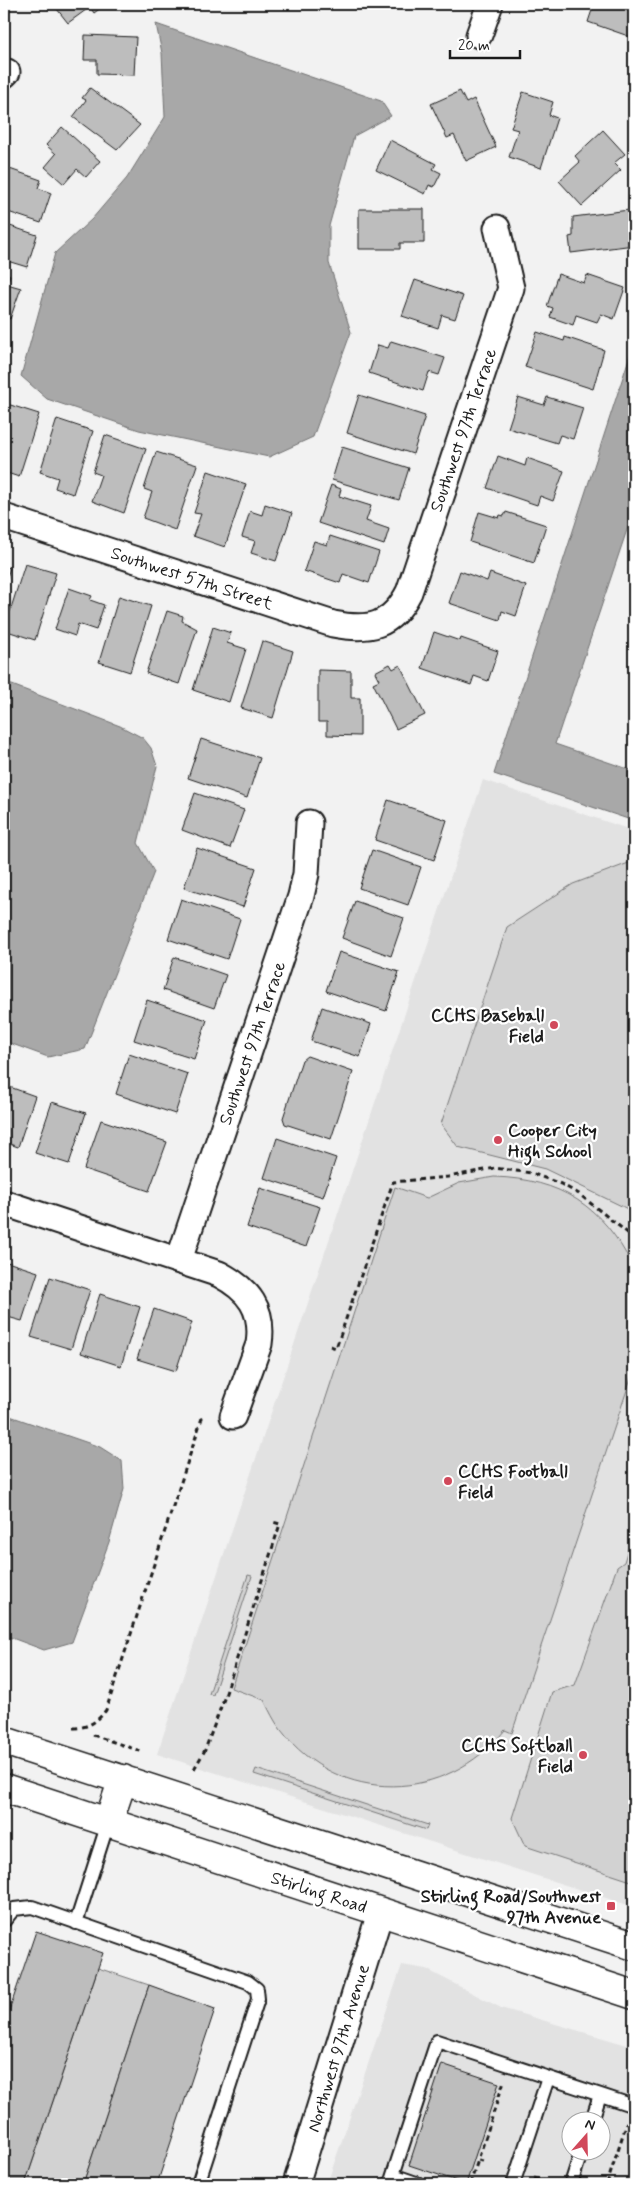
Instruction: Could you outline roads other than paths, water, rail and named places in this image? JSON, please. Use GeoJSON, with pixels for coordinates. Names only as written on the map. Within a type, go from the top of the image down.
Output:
{"type":"FeatureCollection","features":[{"type":"Feature","properties":{"kind":"main road"},"geometry":{"type":"LineString","coordinates":[[4,1741],[634,1946]]}},
{"type":"Feature","properties":{"kind":"main road"},"geometry":{"type":"LineString","coordinates":[[108,1823],[123,1780]]}},
{"type":"Feature","properties":{"kind":"main road","name":"Stirling Road"},"geometry":{"type":"LineString","coordinates":[[4,1788],[634,1995]]}},
{"type":"Feature","properties":{"kind":"street"},"geometry":{"type":"LineString","coordinates":[[479,35],[490,4]]}},
{"type":"Feature","properties":{"kind":"street","name":"Southwest 97th Terrace"},"geometry":{"type":"LineString","coordinates":[[383,623],[402,606],[409,592],[511,288],[497,228]]}},
{"type":"Feature","properties":{"kind":"street","name":"Southwest 57th Street"},"geometry":{"type":"LineString","coordinates":[[4,517],[333,624],[366,627],[383,623]]}},
{"type":"Feature","properties":{"kind":"street","name":"Southwest 97th Terrace"},"geometry":{"type":"LineString","coordinates":[[179,1260],[301,896],[306,874],[309,823]]}},
{"type":"Feature","properties":{"kind":"street"},"geometry":{"type":"LineString","coordinates":[[4,1203],[220,1274],[235,1282],[246,1291],[258,1316],[261,1331],[259,1344],[233,1416]]}},
{"type":"Feature","properties":{"kind":"street","name":"Northwest 97th Avenue"},"geometry":{"type":"LineString","coordinates":[[296,2184],[380,1912]]}},
{"type":"Feature","properties":{"kind":"lane"},"geometry":{"type":"LineString","coordinates":[[76,1923],[108,1823]]}},
{"type":"Feature","properties":{"kind":"lane"},"geometry":{"type":"LineString","coordinates":[[4,1921],[14,1908],[32,1907],[248,1982],[257,1989],[258,1999],[198,2184]]}},
{"type":"Feature","properties":{"kind":"lane"},"geometry":{"type":"LineString","coordinates":[[419,2184],[391,2180],[437,2041],[634,2106]]}},
{"type":"Feature","properties":{"kind":"lane"},"geometry":{"type":"LineString","coordinates":[[513,2184],[548,2078]]}},
{"type":"Feature","properties":{"kind":"lane"},"geometry":{"type":"LineString","coordinates":[[595,2110],[600,2095]]}},
{"type":"Feature","properties":{"kind":"lane"},"geometry":{"type":"LineString","coordinates":[[571,2184],[579,2160]]}},
{"type":"Feature","properties":{"kind":"place","name":"CCHS Baseball Field"},"geometry":{"type":"Point","coordinates":[554,1025]}},
{"type":"Feature","properties":{"kind":"place","name":"Cooper City High School"},"geometry":{"type":"Point","coordinates":[498,1140]}},
{"type":"Feature","properties":{"kind":"place","name":"CCHS Football Field"},"geometry":{"type":"Point","coordinates":[448,1481]}},
{"type":"Feature","properties":{"kind":"place","name":"CCHS Softball Field"},"geometry":{"type":"Point","coordinates":[583,1755]}},
{"type":"Feature","properties":{"kind":"place","name":"Stirling Road/Southwest 97th Avenue"},"geometry":{"type":"Point","coordinates":[611,1906]}}]}
